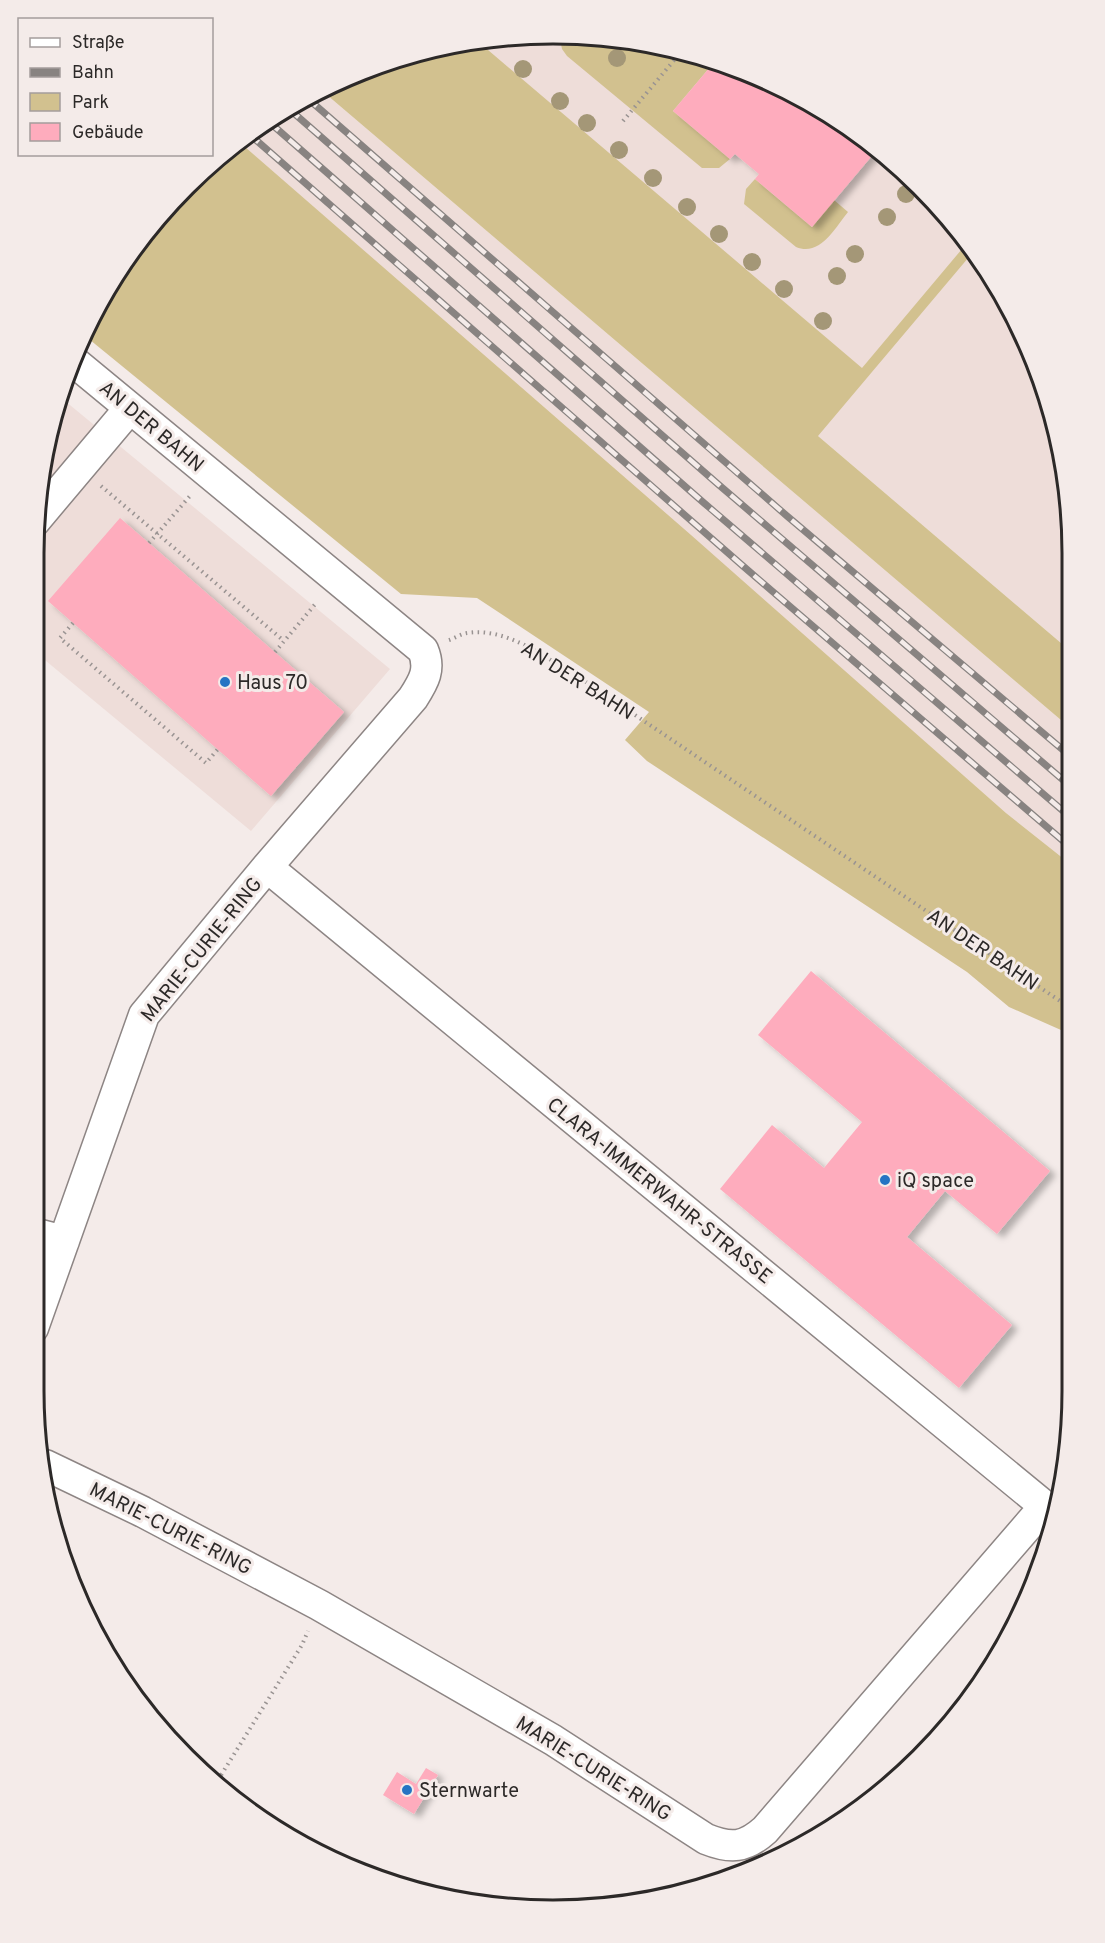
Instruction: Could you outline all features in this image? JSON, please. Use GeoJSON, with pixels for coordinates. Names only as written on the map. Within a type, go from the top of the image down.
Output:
{"type":"FeatureCollection","features":[{"type":"Feature","properties":{"kind":"street","name":"AN DER BAHN"},"geometry":{"type":"LineString","coordinates":[[79,366],[423,650]]}},
{"type":"Feature","properties":{"kind":"street"},"geometry":{"type":"LineString","coordinates":[[46,508],[130,408]]}},
{"type":"Feature","properties":{"kind":"street","name":"MARIE-CURIE-RING"},"geometry":{"type":"LineString","coordinates":[[44,1297],[144,1015],[267,867],[413,698],[425,678],[428,662],[423,650]]}},
{"type":"Feature","properties":{"kind":"street","name":"CLARA-IMMERWAHR-STRASSE"},"geometry":{"type":"LineString","coordinates":[[267,867],[1048,1508]]}},
{"type":"Feature","properties":{"kind":"street"},"geometry":{"type":"LineString","coordinates":[[44,1236],[64,1241]]}},
{"type":"Feature","properties":{"kind":"street","name":"MARIE-CURIE-RING"},"geometry":{"type":"LineString","coordinates":[[50,1467],[143,1512],[319,1605],[553,1740],[706,1839],[721,1845],[738,1846],[753,1840],[765,1830],[1047,1512]]}},
{"type":"Feature","properties":{"kind":"path"},"geometry":{"type":"LineString","coordinates":[[623,121],[675,59]]}},
{"type":"Feature","properties":{"kind":"path"},"geometry":{"type":"LineString","coordinates":[[80,468],[284,641]]}},
{"type":"Feature","properties":{"kind":"path"},"geometry":{"type":"LineString","coordinates":[[149,543],[210,474]]}},
{"type":"Feature","properties":{"kind":"path"},"geometry":{"type":"LineString","coordinates":[[274,652],[338,579]]}},
{"type":"Feature","properties":{"kind":"path"},"geometry":{"type":"LineString","coordinates":[[73,623],[60,638],[206,763],[218,749]]}},
{"type":"Feature","properties":{"kind":"path","name":"AN DER BAHN"},"geometry":{"type":"LineString","coordinates":[[423,650],[467,633],[496,634],[519,642],[577,676],[1062,1002]]}},
{"type":"Feature","properties":{"kind":"path"},"geometry":{"type":"LineString","coordinates":[[221,1776],[302,1645],[319,1605]]}},
{"type":"Feature","properties":{"kind":"shaded area"},"geometry":{"type":"Polygon","coordinates":[[[552,44],[586,45],[652,53],[716,71],[778,96],[835,129],[888,170],[935,217],[976,270],[1009,327],[1023,358],[1044,421],[1057,486],[1062,552],[1062,644],[818,436],[427,60],[486,48],[552,44]]]}},
{"type":"Feature","properties":{"kind":"shaded area"},"geometry":{"type":"Polygon","coordinates":[[[328,96],[1062,721],[1062,857],[1006,813],[245,147],[270,129],[328,96]]]}},
{"type":"Feature","properties":{"kind":"shaded area"},"geometry":{"type":"Polygon","coordinates":[[[67,402],[390,669],[251,831],[44,659],[45,519],[53,453],[67,402]]]}},
{"type":"Feature","properties":{"kind":"green space"},"geometry":{"type":"Polygon","coordinates":[[[561,44],[619,48],[652,53],[709,69],[673,111],[730,159],[719,168],[702,168],[567,56],[561,44]]]}},
{"type":"Feature","properties":{"kind":"green space"},"geometry":{"type":"Polygon","coordinates":[[[486,48],[862,368],[961,250],[968,259],[818,436],[1062,644],[1062,721],[328,96],[358,82],[421,61],[486,48]]]}},
{"type":"Feature","properties":{"kind":"green space"},"geometry":{"type":"Polygon","coordinates":[[[245,147],[1006,813],[1062,857],[1062,1030],[1009,1007],[967,972],[647,761],[625,740],[649,712],[477,598],[401,594],[90,340],[112,298],[149,243],[193,193],[245,147]]]}},
{"type":"Feature","properties":{"kind":"green space"},"geometry":{"type":"Polygon","coordinates":[[[755,179],[812,227],[834,200],[848,212],[820,245],[805,249],[796,247],[744,204],[746,189],[755,179]]]}},
{"type":"Feature","properties":{"kind":"building"},"geometry":{"type":"Polygon","coordinates":[[[709,69],[778,96],[835,129],[871,157],[812,227],[755,179],[759,174],[735,154],[730,159],[673,111],[709,69]]]}},
{"type":"Feature","properties":{"kind":"building","name":"Haus 70"},"geometry":{"type":"Polygon","coordinates":[[[120,518],[344,712],[271,796],[48,601],[120,518]]]}},
{"type":"Feature","properties":{"kind":"building","name":"iQ space"},"geometry":{"type":"Polygon","coordinates":[[[811,971],[1050,1171],[997,1234],[945,1191],[907,1237],[1012,1325],[959,1388],[720,1189],[772,1125],[824,1168],[862,1122],[758,1035],[811,971]]]}},
{"type":"Feature","properties":{"kind":"building","name":"Sternwarte"},"geometry":{"type":"Polygon","coordinates":[[[426,1768],[438,1775],[414,1814],[383,1795],[397,1772],[416,1784],[426,1768]]]}},
{"type":"Feature","properties":{"kind":"railway"},"geometry":{"type":"LineString","coordinates":[[313,103],[787,516],[1062,749]]}},
{"type":"Feature","properties":{"kind":"railway"},"geometry":{"type":"LineString","coordinates":[[295,114],[719,485],[1062,779]]}},
{"type":"Feature","properties":{"kind":"railway"},"geometry":{"type":"LineString","coordinates":[[274,126],[704,503],[1062,810]]}},
{"type":"Feature","properties":{"kind":"railway"},"geometry":{"type":"LineString","coordinates":[[256,140],[743,566],[1062,840]]}},
{"type":"Feature","properties":{"kind":"place","name":"Haus 70"},"geometry":{"type":"Point","coordinates":[225,682]}},
{"type":"Feature","properties":{"kind":"place","name":"iQ space"},"geometry":{"type":"Point","coordinates":[885,1180]}},
{"type":"Feature","properties":{"kind":"place","name":"Sternwarte"},"geometry":{"type":"Point","coordinates":[407,1790]}}]}
